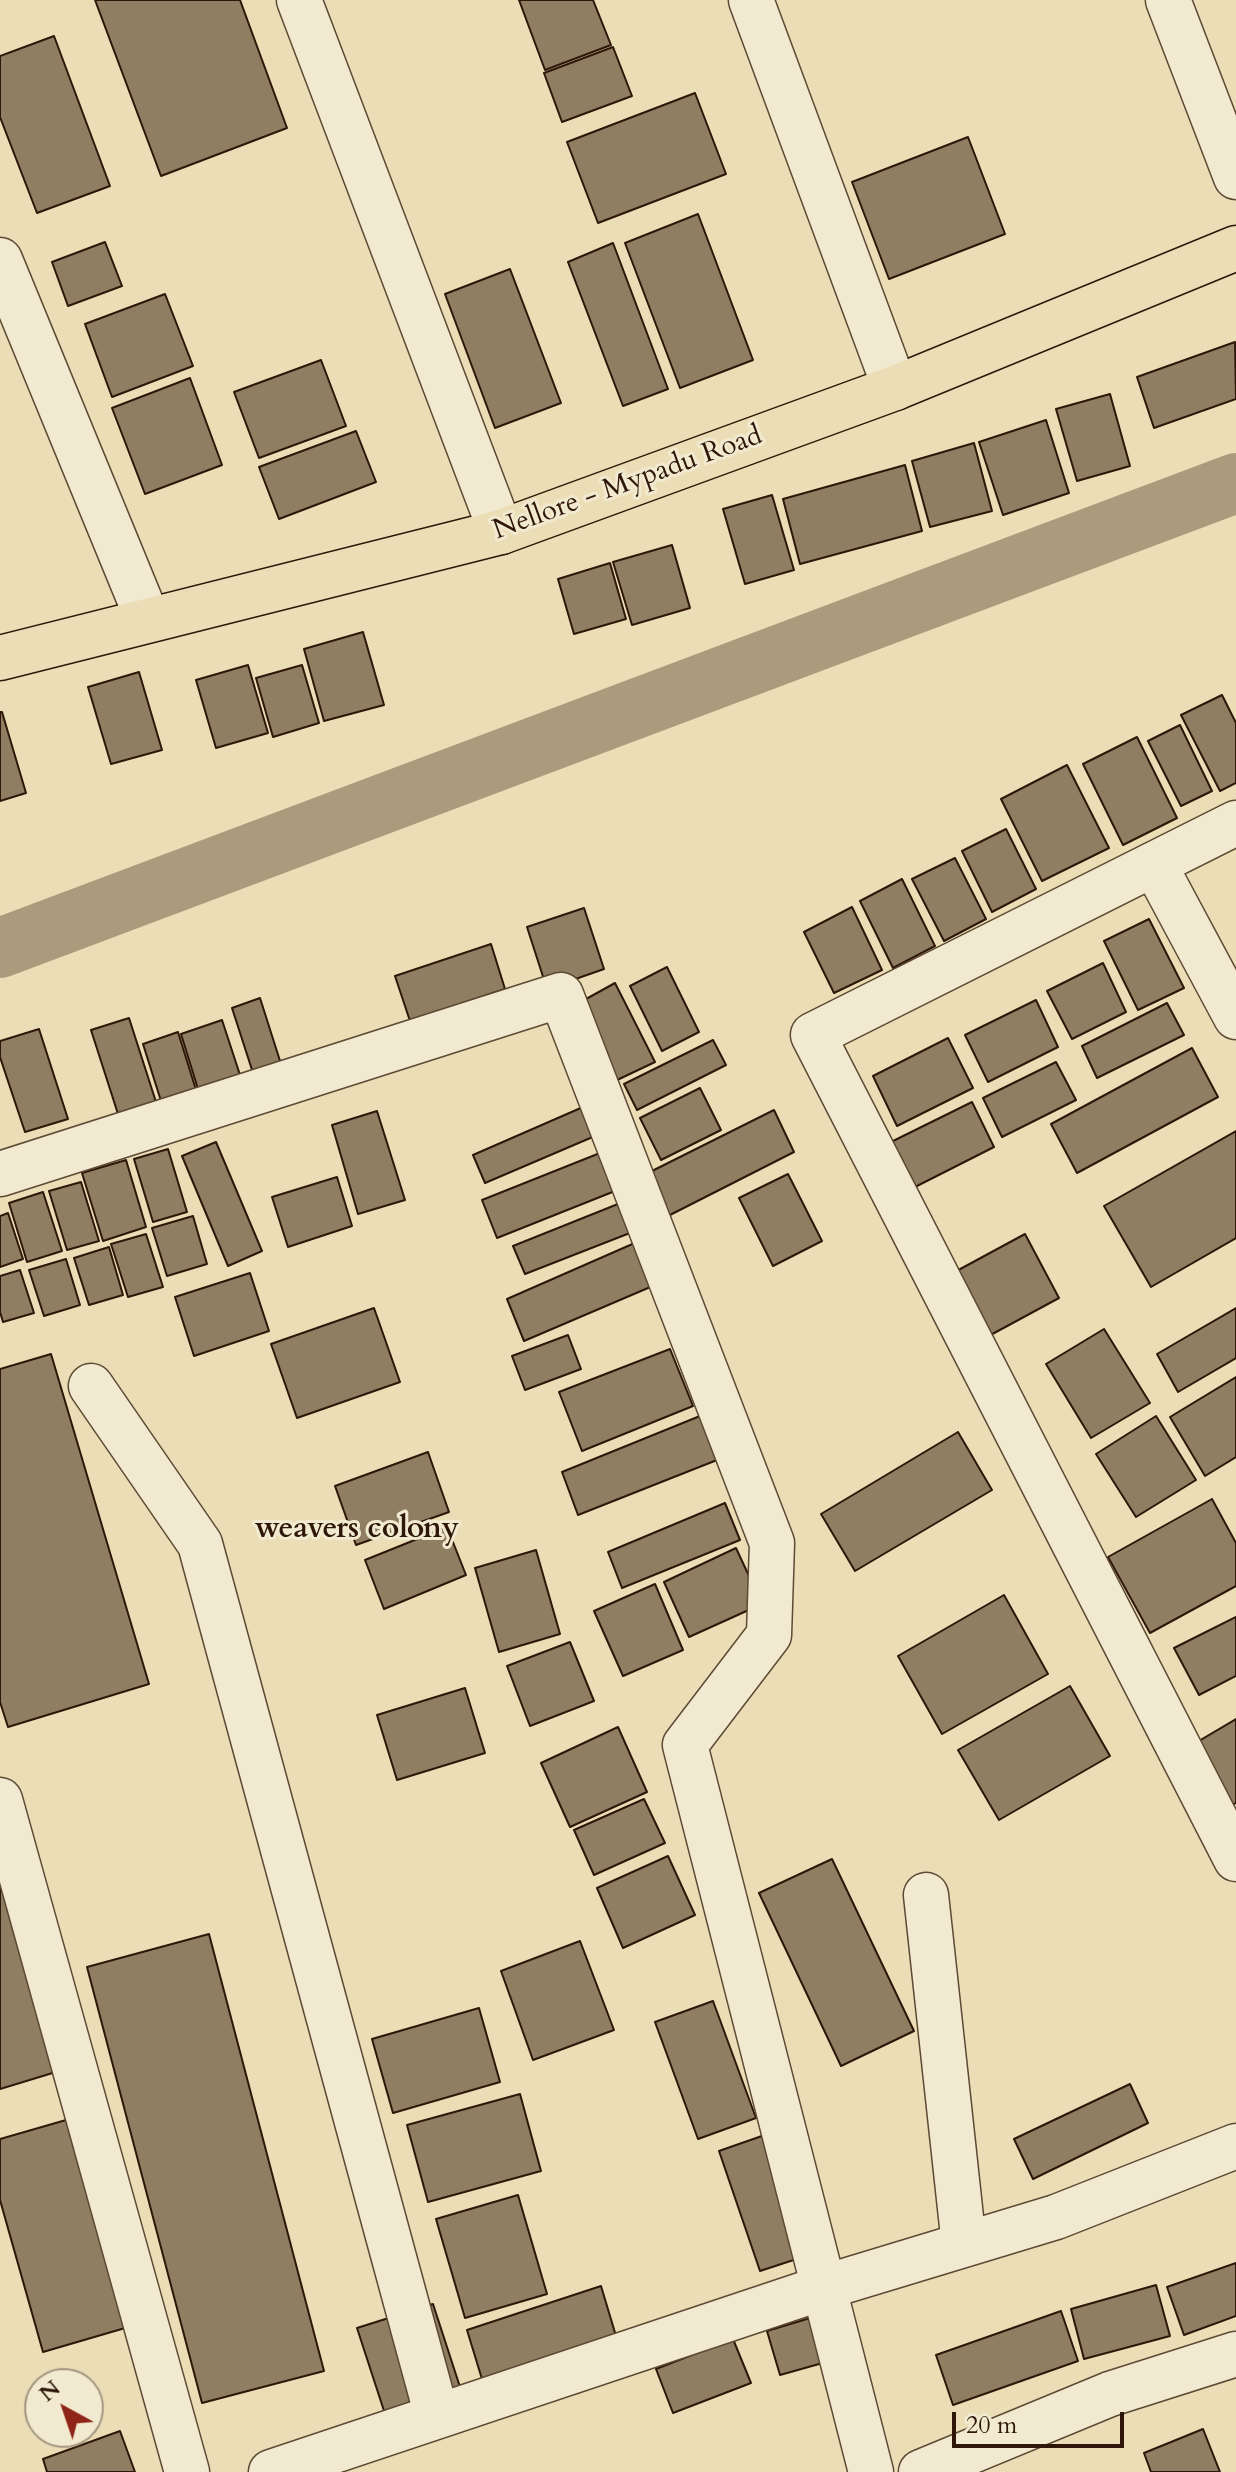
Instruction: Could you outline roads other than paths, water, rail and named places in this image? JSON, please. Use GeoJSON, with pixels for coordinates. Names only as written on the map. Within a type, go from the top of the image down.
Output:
{"type":"FeatureCollection","features":[{"type":"Feature","properties":{"kind":"main road","name":"Nellore - Mypadu Road"},"geometry":{"type":"LineString","coordinates":[[0,658],[501,532],[895,388],[1236,248]]}},
{"type":"Feature","properties":{"kind":"street"},"geometry":{"type":"LineString","coordinates":[[299,0],[501,532]]}},
{"type":"Feature","properties":{"kind":"street"},"geometry":{"type":"LineString","coordinates":[[751,0],[895,388]]}},
{"type":"Feature","properties":{"kind":"street"},"geometry":{"type":"LineString","coordinates":[[1168,0],[1236,177]]}},
{"type":"Feature","properties":{"kind":"street"},"geometry":{"type":"LineString","coordinates":[[0,260],[148,620]]}},
{"type":"Feature","properties":{"kind":"street"},"geometry":{"type":"LineString","coordinates":[[1236,823],[813,1035],[1236,1859]]}},
{"type":"Feature","properties":{"kind":"street"},"geometry":{"type":"LineString","coordinates":[[1154,864],[1236,1017]]}},
{"type":"Feature","properties":{"kind":"street"},"geometry":{"type":"LineString","coordinates":[[0,1174],[561,995],[772,1543],[769,1635],[685,1745],[871,2472]]}},
{"type":"Feature","properties":{"kind":"street"},"geometry":{"type":"LineString","coordinates":[[91,1386],[200,1544],[437,2416]]}},
{"type":"Feature","properties":{"kind":"street"},"geometry":{"type":"LineString","coordinates":[[0,1800],[187,2472]]}},
{"type":"Feature","properties":{"kind":"street"},"geometry":{"type":"LineString","coordinates":[[926,1895],[964,2245]]}},
{"type":"Feature","properties":{"kind":"street"},"geometry":{"type":"LineString","coordinates":[[271,2472],[825,2287],[1056,2217],[1236,2146]]}},
{"type":"Feature","properties":{"kind":"street"},"geometry":{"type":"LineString","coordinates":[[921,2472],[1110,2394],[1236,2354]]}},
{"type":"Feature","properties":{"kind":"waterway"},"geometry":{"type":"LineString","coordinates":[[0,948],[1236,483]]}},
{"type":"Feature","properties":{"kind":"district","name":"weavers colony"},"geometry":{"type":"Point","coordinates":[357,1530]}}]}
